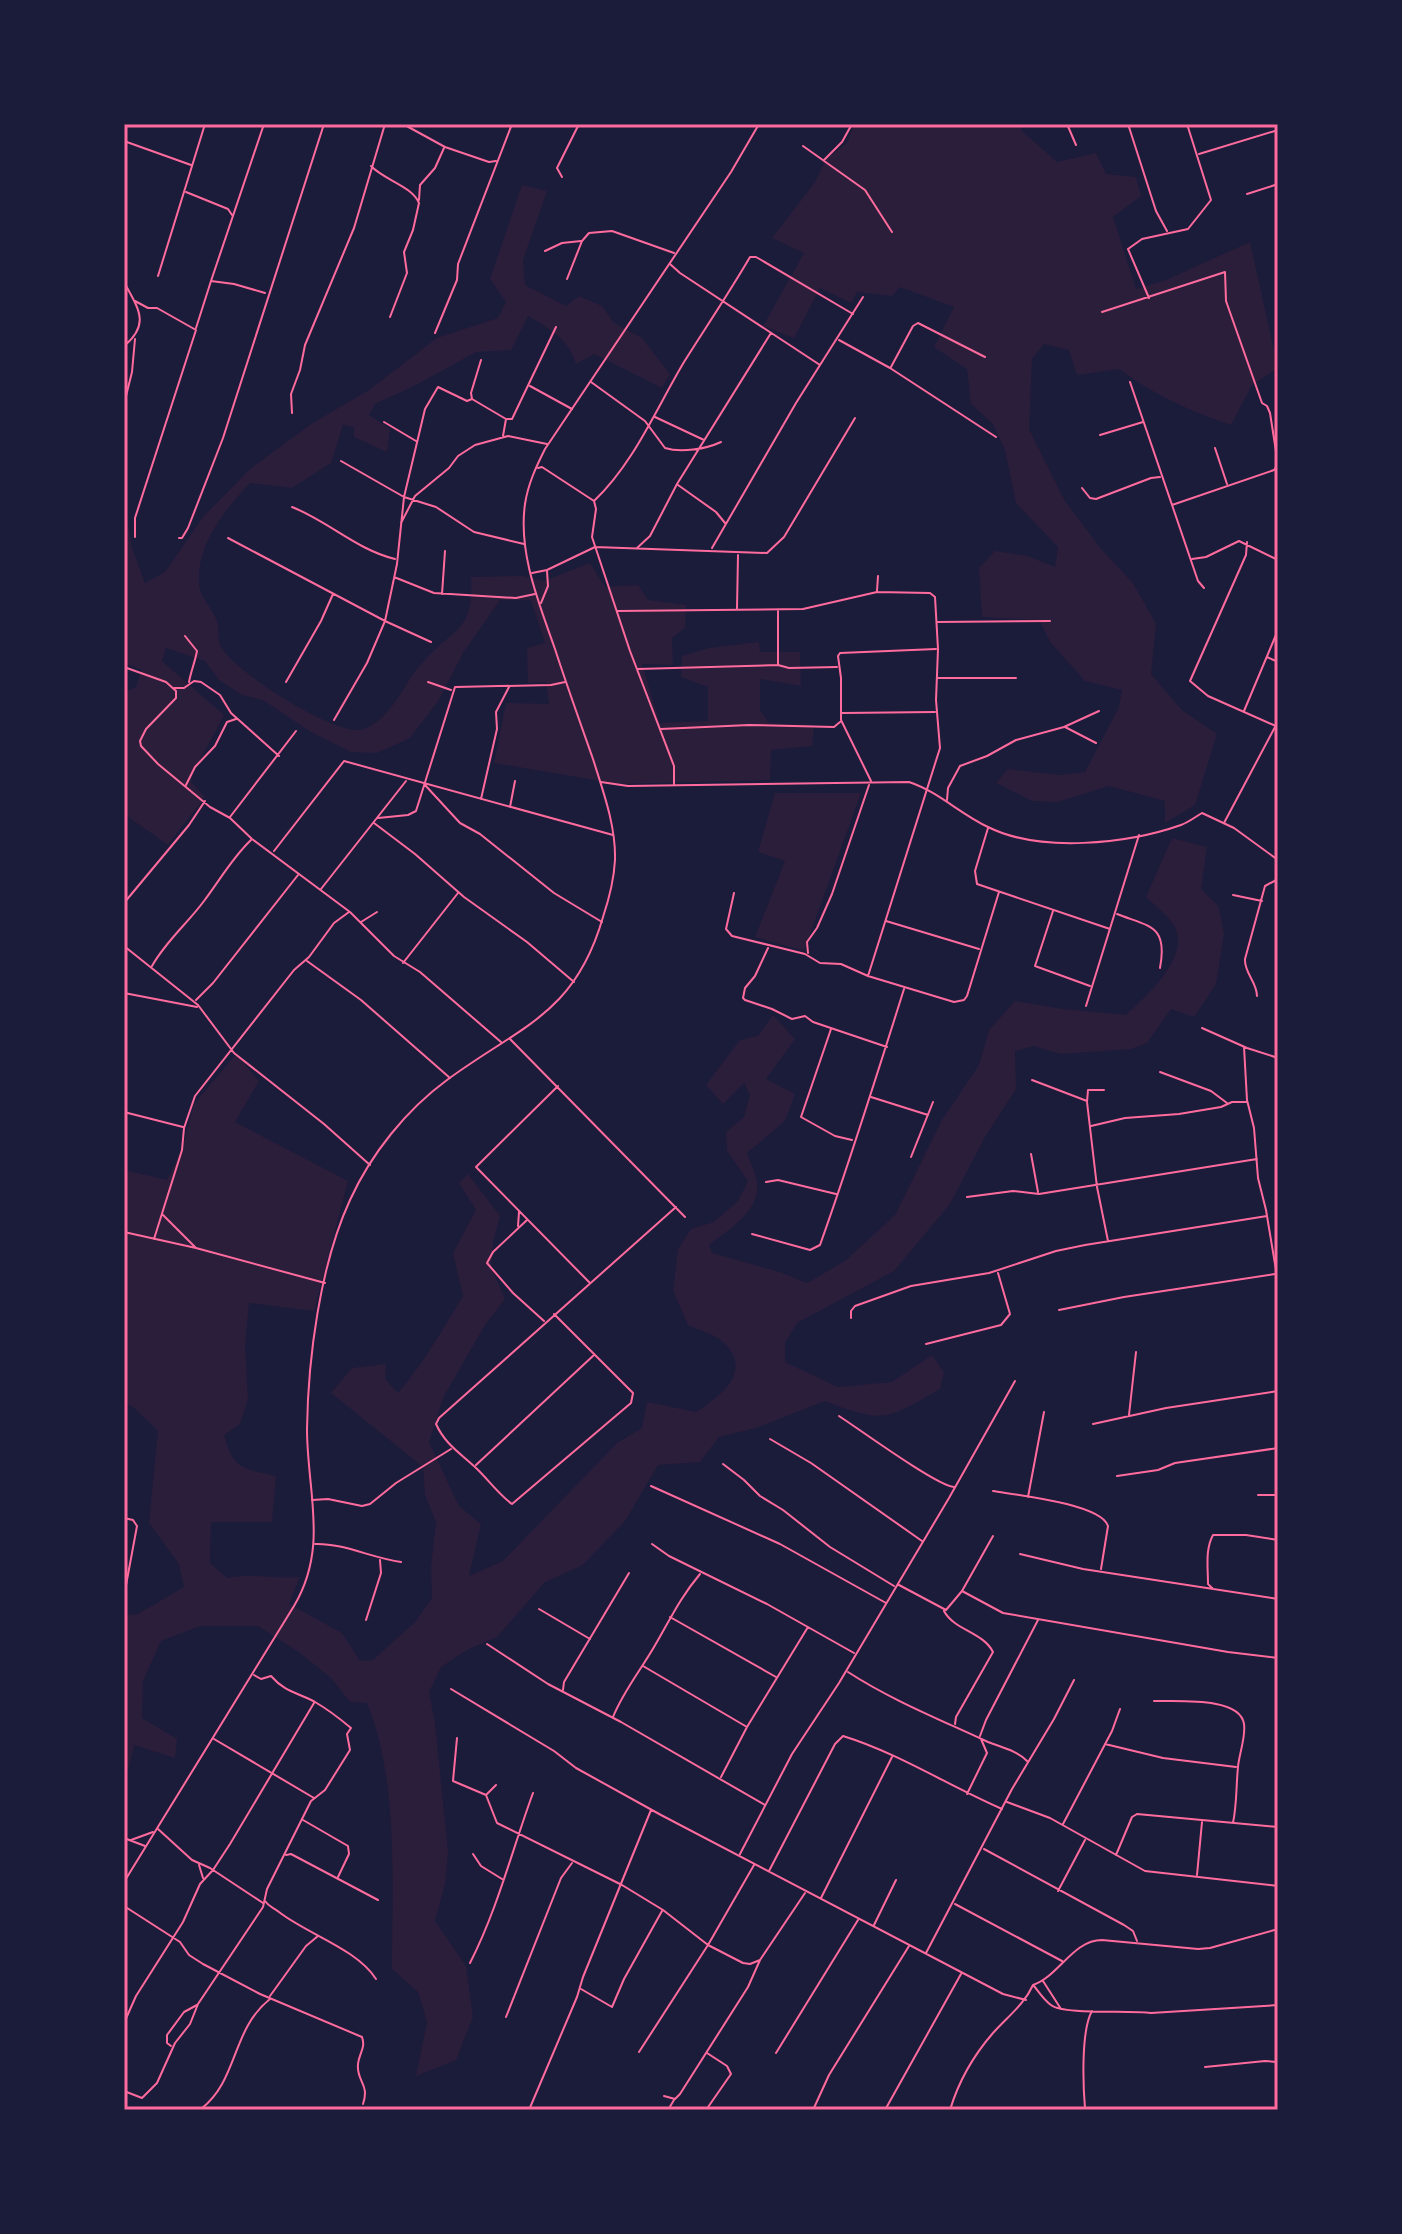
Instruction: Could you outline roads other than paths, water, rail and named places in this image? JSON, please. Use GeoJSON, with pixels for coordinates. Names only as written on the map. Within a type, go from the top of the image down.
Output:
{"type":"FeatureCollection","features":[{"type":"Feature","properties":{"kind":"street"},"geometry":{"type":"LineString","coordinates":[[124,129],[126,124]]}},
{"type":"Feature","properties":{"kind":"street"},"geometry":{"type":"LineString","coordinates":[[158,276],[205,124]]}},
{"type":"Feature","properties":{"kind":"street"},"geometry":{"type":"LineString","coordinates":[[135,537],[135,518],[264,124]]}},
{"type":"Feature","properties":{"kind":"street"},"geometry":{"type":"LineString","coordinates":[[179,538],[185,535],[205,486],[324,124]]}},
{"type":"Feature","properties":{"kind":"street"},"geometry":{"type":"LineString","coordinates":[[292,413],[291,394],[305,345],[354,228],[385,124]]}},
{"type":"Feature","properties":{"kind":"street"},"geometry":{"type":"LineString","coordinates":[[403,124],[445,147],[489,162],[497,160]]}},
{"type":"Feature","properties":{"kind":"street"},"geometry":{"type":"LineString","coordinates":[[435,333],[457,280],[458,264],[479,206],[487,194],[512,124]]}},
{"type":"Feature","properties":{"kind":"street"},"geometry":{"type":"LineString","coordinates":[[562,177],[557,168],[559,161],[579,124]]}},
{"type":"Feature","properties":{"kind":"street"},"geometry":{"type":"LineString","coordinates":[[124,1882],[305,1588],[315,1544],[307,1431],[310,1363],[325,1283],[350,1200],[370,1165],[402,1121],[420,1103],[450,1078],[541,1017],[566,995],[584,967],[602,922],[615,861],[614,835],[600,781],[536,594],[525,544],[525,504],[535,469],[549,444],[731,172],[759,124]]}},
{"type":"Feature","properties":{"kind":"street"},"geometry":{"type":"LineString","coordinates":[[824,160],[842,142],[852,124]]}},
{"type":"Feature","properties":{"kind":"street"},"geometry":{"type":"LineString","coordinates":[[1067,124],[1076,145]]}},
{"type":"Feature","properties":{"kind":"street"},"geometry":{"type":"LineString","coordinates":[[1128,124],[1156,211],[1168,233]]}},
{"type":"Feature","properties":{"kind":"street"},"geometry":{"type":"LineString","coordinates":[[1149,298],[1128,249],[1142,239],[1188,229],[1211,200],[1187,124]]}},
{"type":"Feature","properties":{"kind":"street"},"geometry":{"type":"LineString","coordinates":[[1198,154],[1278,130]]}},
{"type":"Feature","properties":{"kind":"street"},"geometry":{"type":"LineString","coordinates":[[124,141],[192,166]]}},
{"type":"Feature","properties":{"kind":"street"},"geometry":{"type":"LineString","coordinates":[[803,146],[868,193],[892,232]]}},
{"type":"Feature","properties":{"kind":"street"},"geometry":{"type":"LineString","coordinates":[[390,317],[407,273],[404,252],[413,230],[419,202],[418,189],[422,180],[435,168],[445,147]]}},
{"type":"Feature","properties":{"kind":"street"},"geometry":{"type":"LineString","coordinates":[[371,165],[381,175],[415,195],[419,202]]}},
{"type":"Feature","properties":{"kind":"street"},"geometry":{"type":"LineString","coordinates":[[1247,194],[1278,184]]}},
{"type":"Feature","properties":{"kind":"street"},"geometry":{"type":"LineString","coordinates":[[185,191],[228,209],[233,217]]}},
{"type":"Feature","properties":{"kind":"street"},"geometry":{"type":"LineString","coordinates":[[567,279],[582,241],[589,233],[610,231],[675,253]]}},
{"type":"Feature","properties":{"kind":"street"},"geometry":{"type":"LineString","coordinates":[[545,251],[562,243],[582,241]]}},
{"type":"Feature","properties":{"kind":"street"},"geometry":{"type":"LineString","coordinates":[[594,501],[606,489],[649,426],[683,363],[752,256],[853,314]]}},
{"type":"Feature","properties":{"kind":"street"},"geometry":{"type":"LineString","coordinates":[[669,263],[821,365]]}},
{"type":"Feature","properties":{"kind":"street"},"geometry":{"type":"LineString","coordinates":[[1102,312],[1225,272],[1226,301],[1262,403],[1270,413],[1278,464],[1274,470],[1172,505]]}},
{"type":"Feature","properties":{"kind":"street"},"geometry":{"type":"LineString","coordinates":[[211,281],[234,284],[267,295]]}},
{"type":"Feature","properties":{"kind":"street"},"geometry":{"type":"LineString","coordinates":[[124,282],[135,301],[140,322],[124,404]]}},
{"type":"Feature","properties":{"kind":"street"},"geometry":{"type":"LineString","coordinates":[[712,548],[796,403],[863,297]]}},
{"type":"Feature","properties":{"kind":"street"},"geometry":{"type":"LineString","coordinates":[[135,301],[148,308],[157,308],[196,330]]}},
{"type":"Feature","properties":{"kind":"street"},"geometry":{"type":"LineString","coordinates":[[890,368],[913,326],[918,323],[985,357]]}},
{"type":"Feature","properties":{"kind":"street"},"geometry":{"type":"LineString","coordinates":[[334,720],[367,663],[385,621],[404,497],[425,409],[438,387],[467,401],[472,399],[506,419],[512,419],[556,327]]}},
{"type":"Feature","properties":{"kind":"street"},"geometry":{"type":"LineString","coordinates":[[636,549],[650,536],[677,484],[771,333]]}},
{"type":"Feature","properties":{"kind":"street"},"geometry":{"type":"LineString","coordinates":[[124,346],[135,338]]}},
{"type":"Feature","properties":{"kind":"street"},"geometry":{"type":"LineString","coordinates":[[838,339],[890,368],[996,437]]}},
{"type":"Feature","properties":{"kind":"street"},"geometry":{"type":"LineString","coordinates":[[472,399],[481,360]]}},
{"type":"Feature","properties":{"kind":"street"},"geometry":{"type":"LineString","coordinates":[[590,382],[645,421],[660,445],[669,450],[700,448],[721,442]]}},
{"type":"Feature","properties":{"kind":"street"},"geometry":{"type":"LineString","coordinates":[[1130,382],[1198,581],[1204,588]]}},
{"type":"Feature","properties":{"kind":"street"},"geometry":{"type":"LineString","coordinates":[[529,385],[572,409]]}},
{"type":"Feature","properties":{"kind":"street"},"geometry":{"type":"LineString","coordinates":[[654,417],[704,440]]}},
{"type":"Feature","properties":{"kind":"street"},"geometry":{"type":"LineString","coordinates":[[531,573],[547,570],[595,547],[767,553],[784,537],[855,418]]}},
{"type":"Feature","properties":{"kind":"street"},"geometry":{"type":"LineString","coordinates":[[400,526],[412,499],[449,468],[458,456],[475,445],[496,441],[503,436],[506,419]]}},
{"type":"Feature","properties":{"kind":"street"},"geometry":{"type":"LineString","coordinates":[[384,422],[417,441]]}},
{"type":"Feature","properties":{"kind":"street"},"geometry":{"type":"LineString","coordinates":[[1100,435],[1143,422]]}},
{"type":"Feature","properties":{"kind":"street"},"geometry":{"type":"LineString","coordinates":[[503,436],[549,444]]}},
{"type":"Feature","properties":{"kind":"street"},"geometry":{"type":"LineString","coordinates":[[1215,448],[1228,485]]}},
{"type":"Feature","properties":{"kind":"street"},"geometry":{"type":"LineString","coordinates":[[341,461],[404,497],[436,507],[474,532],[525,544]]}},
{"type":"Feature","properties":{"kind":"street"},"geometry":{"type":"LineString","coordinates":[[535,469],[542,467],[594,501],[596,509],[592,537],[674,766],[674,786]]}},
{"type":"Feature","properties":{"kind":"street"},"geometry":{"type":"LineString","coordinates":[[1082,488],[1090,498],[1096,499],[1151,478],[1163,477]]}},
{"type":"Feature","properties":{"kind":"street"},"geometry":{"type":"LineString","coordinates":[[677,484],[716,512],[725,523]]}},
{"type":"Feature","properties":{"kind":"street"},"geometry":{"type":"LineString","coordinates":[[1277,490],[1278,496]]}},
{"type":"Feature","properties":{"kind":"street"},"geometry":{"type":"LineString","coordinates":[[292,507],[371,551],[396,560]]}},
{"type":"Feature","properties":{"kind":"street"},"geometry":{"type":"LineString","coordinates":[[228,538],[431,642]]}},
{"type":"Feature","properties":{"kind":"street"},"geometry":{"type":"LineString","coordinates":[[1192,559],[1206,557],[1233,542],[1247,542],[1278,560]]}},
{"type":"Feature","properties":{"kind":"street"},"geometry":{"type":"LineString","coordinates":[[1224,823],[1277,726],[1208,696],[1190,681],[1246,555],[1247,542]]}},
{"type":"Feature","properties":{"kind":"street"},"geometry":{"type":"LineString","coordinates":[[442,594],[445,551]]}},
{"type":"Feature","properties":{"kind":"street"},"geometry":{"type":"LineString","coordinates":[[737,610],[738,553]]}},
{"type":"Feature","properties":{"kind":"street"},"geometry":{"type":"LineString","coordinates":[[540,606],[548,586],[547,570]]}},
{"type":"Feature","properties":{"kind":"street"},"geometry":{"type":"LineString","coordinates":[[877,592],[878,576]]}},
{"type":"Feature","properties":{"kind":"street"},"geometry":{"type":"LineString","coordinates":[[394,577],[442,594],[516,598],[536,594]]}},
{"type":"Feature","properties":{"kind":"street"},"geometry":{"type":"LineString","coordinates":[[617,611],[778,610],[828,605],[844,598],[877,592],[932,594],[937,602],[940,748],[868,976]]}},
{"type":"Feature","properties":{"kind":"street"},"geometry":{"type":"LineString","coordinates":[[286,682],[333,594]]}},
{"type":"Feature","properties":{"kind":"street"},"geometry":{"type":"LineString","coordinates":[[778,610],[778,665]]}},
{"type":"Feature","properties":{"kind":"street"},"geometry":{"type":"LineString","coordinates":[[936,622],[1050,621]]}},
{"type":"Feature","properties":{"kind":"street"},"geometry":{"type":"LineString","coordinates":[[1244,712],[1278,630]]}},
{"type":"Feature","properties":{"kind":"street"},"geometry":{"type":"LineString","coordinates":[[124,667],[150,675],[174,688],[184,688],[194,670],[192,664],[197,651],[185,636]]}},
{"type":"Feature","properties":{"kind":"street"},"geometry":{"type":"LineString","coordinates":[[810,956],[807,942],[820,923],[832,894],[871,783],[841,720],[841,678],[837,657],[840,653],[938,649]]}},
{"type":"Feature","properties":{"kind":"street"},"geometry":{"type":"LineString","coordinates":[[1266,656],[1278,662]]}},
{"type":"Feature","properties":{"kind":"street"},"geometry":{"type":"LineString","coordinates":[[637,669],[778,665],[789,668],[838,667]]}},
{"type":"Feature","properties":{"kind":"street"},"geometry":{"type":"LineString","coordinates":[[937,678],[1016,678]]}},
{"type":"Feature","properties":{"kind":"street"},"geometry":{"type":"LineString","coordinates":[[189,683],[197,681],[218,693],[231,713],[279,756]]}},
{"type":"Feature","properties":{"kind":"street"},"geometry":{"type":"LineString","coordinates":[[378,818],[408,815],[416,811],[452,690],[458,686],[551,685],[566,681]]}},
{"type":"Feature","properties":{"kind":"street"},"geometry":{"type":"LineString","coordinates":[[428,682],[452,690]]}},
{"type":"Feature","properties":{"kind":"street"},"geometry":{"type":"LineString","coordinates":[[481,799],[497,729],[496,712],[509,686]]}},
{"type":"Feature","properties":{"kind":"street"},"geometry":{"type":"LineString","coordinates":[[174,688],[176,698],[146,729],[140,744],[158,764],[350,912],[403,963],[426,976],[502,1043]]}},
{"type":"Feature","properties":{"kind":"street"},"geometry":{"type":"LineString","coordinates":[[947,800],[947,791],[960,766],[1016,740],[1064,727],[1099,711]]}},
{"type":"Feature","properties":{"kind":"street"},"geometry":{"type":"LineString","coordinates":[[841,713],[937,712]]}},
{"type":"Feature","properties":{"kind":"street"},"geometry":{"type":"LineString","coordinates":[[186,786],[195,767],[215,746],[227,722],[239,719]]}},
{"type":"Feature","properties":{"kind":"street"},"geometry":{"type":"LineString","coordinates":[[659,729],[736,725],[834,727],[841,720]]}},
{"type":"Feature","properties":{"kind":"street"},"geometry":{"type":"LineString","coordinates":[[1064,727],[1096,743]]}},
{"type":"Feature","properties":{"kind":"street"},"geometry":{"type":"LineString","coordinates":[[230,818],[296,731]]}},
{"type":"Feature","properties":{"kind":"street"},"geometry":{"type":"LineString","coordinates":[[273,852],[344,761],[614,835]]}},
{"type":"Feature","properties":{"kind":"street"},"geometry":{"type":"LineString","coordinates":[[320,891],[407,780]]}},
{"type":"Feature","properties":{"kind":"street"},"geometry":{"type":"LineString","coordinates":[[510,807],[515,781]]}},
{"type":"Feature","properties":{"kind":"street"},"geometry":{"type":"LineString","coordinates":[[600,781],[628,786],[909,782],[928,789],[988,827],[1010,836],[1036,841],[1082,842],[1139,835],[1183,824],[1202,813],[1224,823],[1278,860]]}},
{"type":"Feature","properties":{"kind":"street"},"geometry":{"type":"LineString","coordinates":[[424,784],[460,823],[480,834],[554,893],[602,922]]}},
{"type":"Feature","properties":{"kind":"street"},"geometry":{"type":"LineString","coordinates":[[124,903],[206,803]]}},
{"type":"Feature","properties":{"kind":"street"},"geometry":{"type":"LineString","coordinates":[[374,823],[574,982]]}},
{"type":"Feature","properties":{"kind":"street"},"geometry":{"type":"LineString","coordinates":[[988,827],[975,871],[977,884],[1110,929]]}},
{"type":"Feature","properties":{"kind":"street"},"geometry":{"type":"LineString","coordinates":[[1086,1006],[1139,835]]}},
{"type":"Feature","properties":{"kind":"street"},"geometry":{"type":"LineString","coordinates":[[152,967],[169,939],[197,910],[252,839]]}},
{"type":"Feature","properties":{"kind":"street"},"geometry":{"type":"LineString","coordinates":[[1274,857],[1278,849]]}},
{"type":"Feature","properties":{"kind":"street"},"geometry":{"type":"LineString","coordinates":[[194,1002],[213,983],[299,874]]}},
{"type":"Feature","properties":{"kind":"street"},"geometry":{"type":"LineString","coordinates":[[1257,996],[1245,959],[1265,886],[1278,879]]}},
{"type":"Feature","properties":{"kind":"street"},"geometry":{"type":"LineString","coordinates":[[403,963],[458,892]]}},
{"type":"Feature","properties":{"kind":"street"},"geometry":{"type":"LineString","coordinates":[[734,893],[726,926],[728,933],[741,940],[810,956],[820,963],[841,964],[868,976],[948,1001],[964,1000],[999,892]]}},
{"type":"Feature","properties":{"kind":"street"},"geometry":{"type":"LineString","coordinates":[[1233,895],[1262,901]]}},
{"type":"Feature","properties":{"kind":"street"},"geometry":{"type":"LineString","coordinates":[[1053,911],[1035,966],[1091,987]]}},
{"type":"Feature","properties":{"kind":"street"},"geometry":{"type":"LineString","coordinates":[[154,1239],[195,1096],[294,970],[306,960],[334,923],[350,912]]}},
{"type":"Feature","properties":{"kind":"street"},"geometry":{"type":"LineString","coordinates":[[361,922],[377,912]]}},
{"type":"Feature","properties":{"kind":"street"},"geometry":{"type":"LineString","coordinates":[[1116,913],[1149,925],[1159,933],[1163,947],[1160,968]]}},
{"type":"Feature","properties":{"kind":"street"},"geometry":{"type":"LineString","coordinates":[[885,920],[980,949]]}},
{"type":"Feature","properties":{"kind":"street"},"geometry":{"type":"LineString","coordinates":[[124,946],[200,1007],[232,1050],[370,1165]]}},
{"type":"Feature","properties":{"kind":"street"},"geometry":{"type":"LineString","coordinates":[[768,947],[755,976],[745,988],[743,998],[792,1019],[805,1016],[813,1022],[887,1047]]}},
{"type":"Feature","properties":{"kind":"street"},"geometry":{"type":"LineString","coordinates":[[306,960],[361,1000],[450,1078]]}},
{"type":"Feature","properties":{"kind":"street"},"geometry":{"type":"LineString","coordinates":[[752,1234],[815,1250],[820,1245],[905,988]]}},
{"type":"Feature","properties":{"kind":"street"},"geometry":{"type":"LineString","coordinates":[[124,993],[185,1007],[200,1007]]}},
{"type":"Feature","properties":{"kind":"street"},"geometry":{"type":"LineString","coordinates":[[831,1028],[801,1117],[835,1136],[854,1141]]}},
{"type":"Feature","properties":{"kind":"street"},"geometry":{"type":"LineString","coordinates":[[1202,1028],[1278,1058]]}},
{"type":"Feature","properties":{"kind":"street"},"geometry":{"type":"LineString","coordinates":[[509,1038],[685,1217]]}},
{"type":"Feature","properties":{"kind":"street"},"geometry":{"type":"LineString","coordinates":[[1244,1047],[1258,1178],[1278,1282]]}},
{"type":"Feature","properties":{"kind":"street"},"geometry":{"type":"LineString","coordinates":[[1160,1072],[1211,1091],[1228,1103]]}},
{"type":"Feature","properties":{"kind":"street"},"geometry":{"type":"LineString","coordinates":[[1032,1080],[1087,1102]]}},
{"type":"Feature","properties":{"kind":"street"},"geometry":{"type":"LineString","coordinates":[[558,1086],[476,1165],[478,1172],[589,1282]]}},
{"type":"Feature","properties":{"kind":"street"},"geometry":{"type":"LineString","coordinates":[[1104,1090],[1088,1090],[1087,1102],[1097,1185],[1108,1241]]}},
{"type":"Feature","properties":{"kind":"street"},"geometry":{"type":"LineString","coordinates":[[870,1097],[928,1115]]}},
{"type":"Feature","properties":{"kind":"street"},"geometry":{"type":"LineString","coordinates":[[911,1157],[933,1102]]}},
{"type":"Feature","properties":{"kind":"street"},"geometry":{"type":"LineString","coordinates":[[1090,1126],[1125,1118],[1179,1114],[1228,1103],[1248,1102]]}},
{"type":"Feature","properties":{"kind":"street"},"geometry":{"type":"LineString","coordinates":[[124,1112],[184,1128]]}},
{"type":"Feature","properties":{"kind":"street"},"geometry":{"type":"LineString","coordinates":[[1031,1154],[1039,1194]]}},
{"type":"Feature","properties":{"kind":"street"},"geometry":{"type":"LineString","coordinates":[[967,1197],[1013,1191],[1039,1194],[1257,1159]]}},
{"type":"Feature","properties":{"kind":"street"},"geometry":{"type":"LineString","coordinates":[[766,1182],[772,1179],[788,1181],[837,1194]]}},
{"type":"Feature","properties":{"kind":"street"},"geometry":{"type":"LineString","coordinates":[[554,1314],[633,1393],[631,1403],[515,1504],[509,1503],[475,1467],[452,1449],[438,1429],[436,1424],[439,1418],[544,1322],[676,1207]]}},
{"type":"Feature","properties":{"kind":"street"},"geometry":{"type":"LineString","coordinates":[[517,1227],[519,1212]]}},
{"type":"Feature","properties":{"kind":"street"},"geometry":{"type":"LineString","coordinates":[[163,1215],[196,1248]]}},
{"type":"Feature","properties":{"kind":"street"},"geometry":{"type":"LineString","coordinates":[[851,1318],[855,1306],[911,1286],[997,1270],[1056,1251],[1267,1216]]}},
{"type":"Feature","properties":{"kind":"street"},"geometry":{"type":"LineString","coordinates":[[527,1220],[490,1256],[487,1263],[544,1322]]}},
{"type":"Feature","properties":{"kind":"street"},"geometry":{"type":"LineString","coordinates":[[124,1232],[325,1283]]}},
{"type":"Feature","properties":{"kind":"street"},"geometry":{"type":"LineString","coordinates":[[184,1245],[186,1237]]}},
{"type":"Feature","properties":{"kind":"street"},"geometry":{"type":"LineString","coordinates":[[926,1344],[1001,1325],[1006,1321],[1010,1314],[997,1270]]}},
{"type":"Feature","properties":{"kind":"street"},"geometry":{"type":"LineString","coordinates":[[1059,1310],[1277,1274]]}},
{"type":"Feature","properties":{"kind":"street"},"geometry":{"type":"LineString","coordinates":[[1129,1416],[1136,1352]]}},
{"type":"Feature","properties":{"kind":"street"},"geometry":{"type":"LineString","coordinates":[[475,1467],[595,1354]]}},
{"type":"Feature","properties":{"kind":"street"},"geometry":{"type":"LineString","coordinates":[[739,1855],[792,1754],[887,1603],[1015,1381]]}},
{"type":"Feature","properties":{"kind":"street"},"geometry":{"type":"LineString","coordinates":[[1093,1424],[1166,1408],[1278,1391]]}},
{"type":"Feature","properties":{"kind":"street"},"geometry":{"type":"LineString","coordinates":[[1028,1497],[1044,1412]]}},
{"type":"Feature","properties":{"kind":"street"},"geometry":{"type":"LineString","coordinates":[[839,1416],[948,1487],[952,1493]]}},
{"type":"Feature","properties":{"kind":"street"},"geometry":{"type":"LineString","coordinates":[[770,1439],[811,1463],[923,1542]]}},
{"type":"Feature","properties":{"kind":"street"},"geometry":{"type":"LineString","coordinates":[[1117,1476],[1158,1470],[1175,1463],[1278,1448]]}},
{"type":"Feature","properties":{"kind":"street"},"geometry":{"type":"LineString","coordinates":[[312,1500],[328,1499],[362,1506],[370,1504],[396,1483],[452,1449]]}},
{"type":"Feature","properties":{"kind":"street"},"geometry":{"type":"LineString","coordinates":[[723,1464],[760,1496],[783,1510],[837,1553],[896,1586],[901,1585]]}},
{"type":"Feature","properties":{"kind":"street"},"geometry":{"type":"LineString","coordinates":[[651,1486],[780,1544],[887,1603]]}},
{"type":"Feature","properties":{"kind":"street"},"geometry":{"type":"LineString","coordinates":[[948,1487],[955,1487]]}},
{"type":"Feature","properties":{"kind":"street"},"geometry":{"type":"LineString","coordinates":[[993,1491],[1088,1510],[1105,1519],[1108,1526],[1100,1570]]}},
{"type":"Feature","properties":{"kind":"street"},"geometry":{"type":"LineString","coordinates":[[1258,1495],[1278,1495]]}},
{"type":"Feature","properties":{"kind":"street"},"geometry":{"type":"LineString","coordinates":[[124,1518],[133,1520],[137,1526],[124,1596]]}},
{"type":"Feature","properties":{"kind":"street"},"geometry":{"type":"LineString","coordinates":[[1204,1588],[1208,1584],[1208,1544],[1215,1534],[1278,1540]]}},
{"type":"Feature","properties":{"kind":"street"},"geometry":{"type":"LineString","coordinates":[[944,1611],[950,1608],[962,1591],[993,1536]]}},
{"type":"Feature","properties":{"kind":"street"},"geometry":{"type":"LineString","coordinates":[[315,1544],[330,1544],[379,1559],[401,1562]]}},
{"type":"Feature","properties":{"kind":"street"},"geometry":{"type":"LineString","coordinates":[[652,1544],[669,1556],[855,1653]]}},
{"type":"Feature","properties":{"kind":"street"},"geometry":{"type":"LineString","coordinates":[[1020,1554],[1278,1599]]}},
{"type":"Feature","properties":{"kind":"street"},"geometry":{"type":"LineString","coordinates":[[366,1620],[381,1573],[379,1559]]}},
{"type":"Feature","properties":{"kind":"street"},"geometry":{"type":"LineString","coordinates":[[563,1691],[564,1682],[629,1573]]}},
{"type":"Feature","properties":{"kind":"street"},"geometry":{"type":"LineString","coordinates":[[613,1717],[682,1595],[701,1573]]}},
{"type":"Feature","properties":{"kind":"street"},"geometry":{"type":"LineString","coordinates":[[899,1580],[901,1585],[986,1641],[993,1652],[956,1717],[956,1725]]}},
{"type":"Feature","properties":{"kind":"street"},"geometry":{"type":"LineString","coordinates":[[1208,1584],[1213,1589]]}},
{"type":"Feature","properties":{"kind":"street"},"geometry":{"type":"LineString","coordinates":[[962,1591],[998,1611],[1278,1658]]}},
{"type":"Feature","properties":{"kind":"street"},"geometry":{"type":"LineString","coordinates":[[539,1609],[591,1640]]}},
{"type":"Feature","properties":{"kind":"street"},"geometry":{"type":"LineString","coordinates":[[670,1617],[777,1678]]}},
{"type":"Feature","properties":{"kind":"street"},"geometry":{"type":"LineString","coordinates":[[966,1794],[987,1753],[980,1737],[986,1720],[1038,1619]]}},
{"type":"Feature","properties":{"kind":"street"},"geometry":{"type":"LineString","coordinates":[[720,1778],[747,1727],[809,1627]]}},
{"type":"Feature","properties":{"kind":"street"},"geometry":{"type":"LineString","coordinates":[[487,1644],[548,1684],[613,1717],[766,1806]]}},
{"type":"Feature","properties":{"kind":"street"},"geometry":{"type":"LineString","coordinates":[[642,1665],[747,1727]]}},
{"type":"Feature","properties":{"kind":"street"},"geometry":{"type":"LineString","coordinates":[[846,1670],[900,1701],[1014,1751],[1028,1762]]}},
{"type":"Feature","properties":{"kind":"street"},"geometry":{"type":"LineString","coordinates":[[124,2091],[142,2098],[157,2083],[198,2004],[265,1904],[267,1889],[314,1798],[321,1796],[349,1753],[347,1734],[351,1728],[341,1718],[314,1702],[282,1689],[271,1676],[261,1679],[252,1674]]}},
{"type":"Feature","properties":{"kind":"street"},"geometry":{"type":"LineString","coordinates":[[925,1954],[1074,1680]]}},
{"type":"Feature","properties":{"kind":"street"},"geometry":{"type":"LineString","coordinates":[[451,1689],[554,1751],[576,1768],[925,1954],[1003,1994],[1026,2000]]}},
{"type":"Feature","properties":{"kind":"street"},"geometry":{"type":"LineString","coordinates":[[1154,1701],[1215,1704],[1235,1709],[1244,1723],[1233,1823]]}},
{"type":"Feature","properties":{"kind":"street"},"geometry":{"type":"LineString","coordinates":[[124,2023],[203,1879],[213,1870],[254,1806],[314,1702]]}},
{"type":"Feature","properties":{"kind":"street"},"geometry":{"type":"LineString","coordinates":[[1062,1825],[1120,1709]]}},
{"type":"Feature","properties":{"kind":"street"},"geometry":{"type":"LineString","coordinates":[[1109,1736],[1113,1744]]}},
{"type":"Feature","properties":{"kind":"street"},"geometry":{"type":"LineString","coordinates":[[769,1871],[841,1737],[848,1737],[893,1756],[1002,1809]]}},
{"type":"Feature","properties":{"kind":"street"},"geometry":{"type":"LineString","coordinates":[[212,1738],[314,1798]]}},
{"type":"Feature","properties":{"kind":"street"},"geometry":{"type":"LineString","coordinates":[[457,1738],[453,1781],[486,1795],[497,1823],[572,1863],[622,1885],[663,1910],[708,1945],[743,1963],[760,1960]]}},
{"type":"Feature","properties":{"kind":"street"},"geometry":{"type":"LineString","coordinates":[[1105,1744],[1163,1758],[1238,1768]]}},
{"type":"Feature","properties":{"kind":"street"},"geometry":{"type":"LineString","coordinates":[[821,1899],[893,1756]]}},
{"type":"Feature","properties":{"kind":"street"},"geometry":{"type":"LineString","coordinates":[[486,1795],[496,1785]]}},
{"type":"Feature","properties":{"kind":"street"},"geometry":{"type":"LineString","coordinates":[[470,1963],[496,1909],[533,1793]]}},
{"type":"Feature","properties":{"kind":"street"},"geometry":{"type":"LineString","coordinates":[[1006,1802],[1028,1808],[1145,1871],[1278,1886]]}},
{"type":"Feature","properties":{"kind":"street"},"geometry":{"type":"LineString","coordinates":[[529,2110],[652,1809]]}},
{"type":"Feature","properties":{"kind":"street"},"geometry":{"type":"LineString","coordinates":[[1116,1856],[1134,1815],[1278,1827]]}},
{"type":"Feature","properties":{"kind":"street"},"geometry":{"type":"LineString","coordinates":[[302,1820],[347,1844],[349,1854],[338,1878]]}},
{"type":"Feature","properties":{"kind":"street"},"geometry":{"type":"LineString","coordinates":[[1196,1878],[1202,1821]]}},
{"type":"Feature","properties":{"kind":"street"},"geometry":{"type":"LineString","coordinates":[[131,1840],[156,1830]]}},
{"type":"Feature","properties":{"kind":"street"},"geometry":{"type":"LineString","coordinates":[[156,1830],[199,1865],[213,1870],[364,1963],[376,1979]]}},
{"type":"Feature","properties":{"kind":"street"},"geometry":{"type":"LineString","coordinates":[[124,1838],[146,1846]]}},
{"type":"Feature","properties":{"kind":"street"},"geometry":{"type":"LineString","coordinates":[[1058,1891],[1086,1838]]}},
{"type":"Feature","properties":{"kind":"street"},"geometry":{"type":"LineString","coordinates":[[290,1849],[291,1854]]}},
{"type":"Feature","properties":{"kind":"street"},"geometry":{"type":"LineString","coordinates":[[983,1849],[1124,1925],[1133,1931],[1138,1943]]}},
{"type":"Feature","properties":{"kind":"street"},"geometry":{"type":"LineString","coordinates":[[285,1855],[291,1854],[378,1900]]}},
{"type":"Feature","properties":{"kind":"street"},"geometry":{"type":"LineString","coordinates":[[473,1854],[481,1866],[503,1880]]}},
{"type":"Feature","properties":{"kind":"street"},"geometry":{"type":"LineString","coordinates":[[506,2017],[561,1878],[572,1863]]}},
{"type":"Feature","properties":{"kind":"street"},"geometry":{"type":"LineString","coordinates":[[639,2052],[708,1945],[755,1864]]}},
{"type":"Feature","properties":{"kind":"street"},"geometry":{"type":"LineString","coordinates":[[199,1865],[203,1879]]}},
{"type":"Feature","properties":{"kind":"street"},"geometry":{"type":"LineString","coordinates":[[873,1926],[896,1880]]}},
{"type":"Feature","properties":{"kind":"street"},"geometry":{"type":"LineString","coordinates":[[668,2110],[748,1987],[760,1960],[806,1892]]}},
{"type":"Feature","properties":{"kind":"street"},"geometry":{"type":"LineString","coordinates":[[954,1904],[1063,1962]]}},
{"type":"Feature","properties":{"kind":"street"},"geometry":{"type":"LineString","coordinates":[[124,1906],[173,1938],[196,1960],[260,1994],[362,2037],[365,2044],[358,2067],[366,2090],[363,2104]]}},
{"type":"Feature","properties":{"kind":"street"},"geometry":{"type":"LineString","coordinates":[[580,1988],[612,2007],[624,1979],[663,1910]]}},
{"type":"Feature","properties":{"kind":"street"},"geometry":{"type":"LineString","coordinates":[[776,2053],[859,1919]]}},
{"type":"Feature","properties":{"kind":"street"},"geometry":{"type":"LineString","coordinates":[[950,2110],[967,2066],[993,2033],[1026,2000],[1033,1985],[1043,1981],[1090,1940],[1210,1948],[1278,1929]]}},
{"type":"Feature","properties":{"kind":"street"},"geometry":{"type":"LineString","coordinates":[[312,1933],[313,1940]]}},
{"type":"Feature","properties":{"kind":"street"},"geometry":{"type":"LineString","coordinates":[[201,2109],[224,2085],[236,2045],[261,2006],[318,1936]]}},
{"type":"Feature","properties":{"kind":"street"},"geometry":{"type":"LineString","coordinates":[[813,2110],[829,2075],[910,1945]]}},
{"type":"Feature","properties":{"kind":"street"},"geometry":{"type":"LineString","coordinates":[[885,2110],[962,1973]]}},
{"type":"Feature","properties":{"kind":"street"},"geometry":{"type":"LineString","coordinates":[[1043,1981],[1062,2010]]}},
{"type":"Feature","properties":{"kind":"street"},"geometry":{"type":"LineString","coordinates":[[1033,1985],[1052,2006],[1062,2010],[1151,2013],[1278,2005]]}},
{"type":"Feature","properties":{"kind":"street"},"geometry":{"type":"LineString","coordinates":[[260,1994],[261,2006]]}},
{"type":"Feature","properties":{"kind":"street"},"geometry":{"type":"LineString","coordinates":[[124,1999],[133,2002]]}},
{"type":"Feature","properties":{"kind":"street"},"geometry":{"type":"LineString","coordinates":[[174,2047],[167,2043],[167,2035],[184,2012],[198,2004]]}},
{"type":"Feature","properties":{"kind":"street"},"geometry":{"type":"LineString","coordinates":[[1085,2108],[1083,2075],[1087,2020],[1092,2010]]}},
{"type":"Feature","properties":{"kind":"street"},"geometry":{"type":"LineString","coordinates":[[1081,2011],[1087,2020]]}},
{"type":"Feature","properties":{"kind":"street"},"geometry":{"type":"LineString","coordinates":[[706,2052],[727,2066],[731,2074],[706,2110]]}},
{"type":"Feature","properties":{"kind":"street"},"geometry":{"type":"LineString","coordinates":[[1205,2067],[1278,2062]]}},
{"type":"Feature","properties":{"kind":"street"},"geometry":{"type":"LineString","coordinates":[[664,2096],[675,2099]]}}]}
